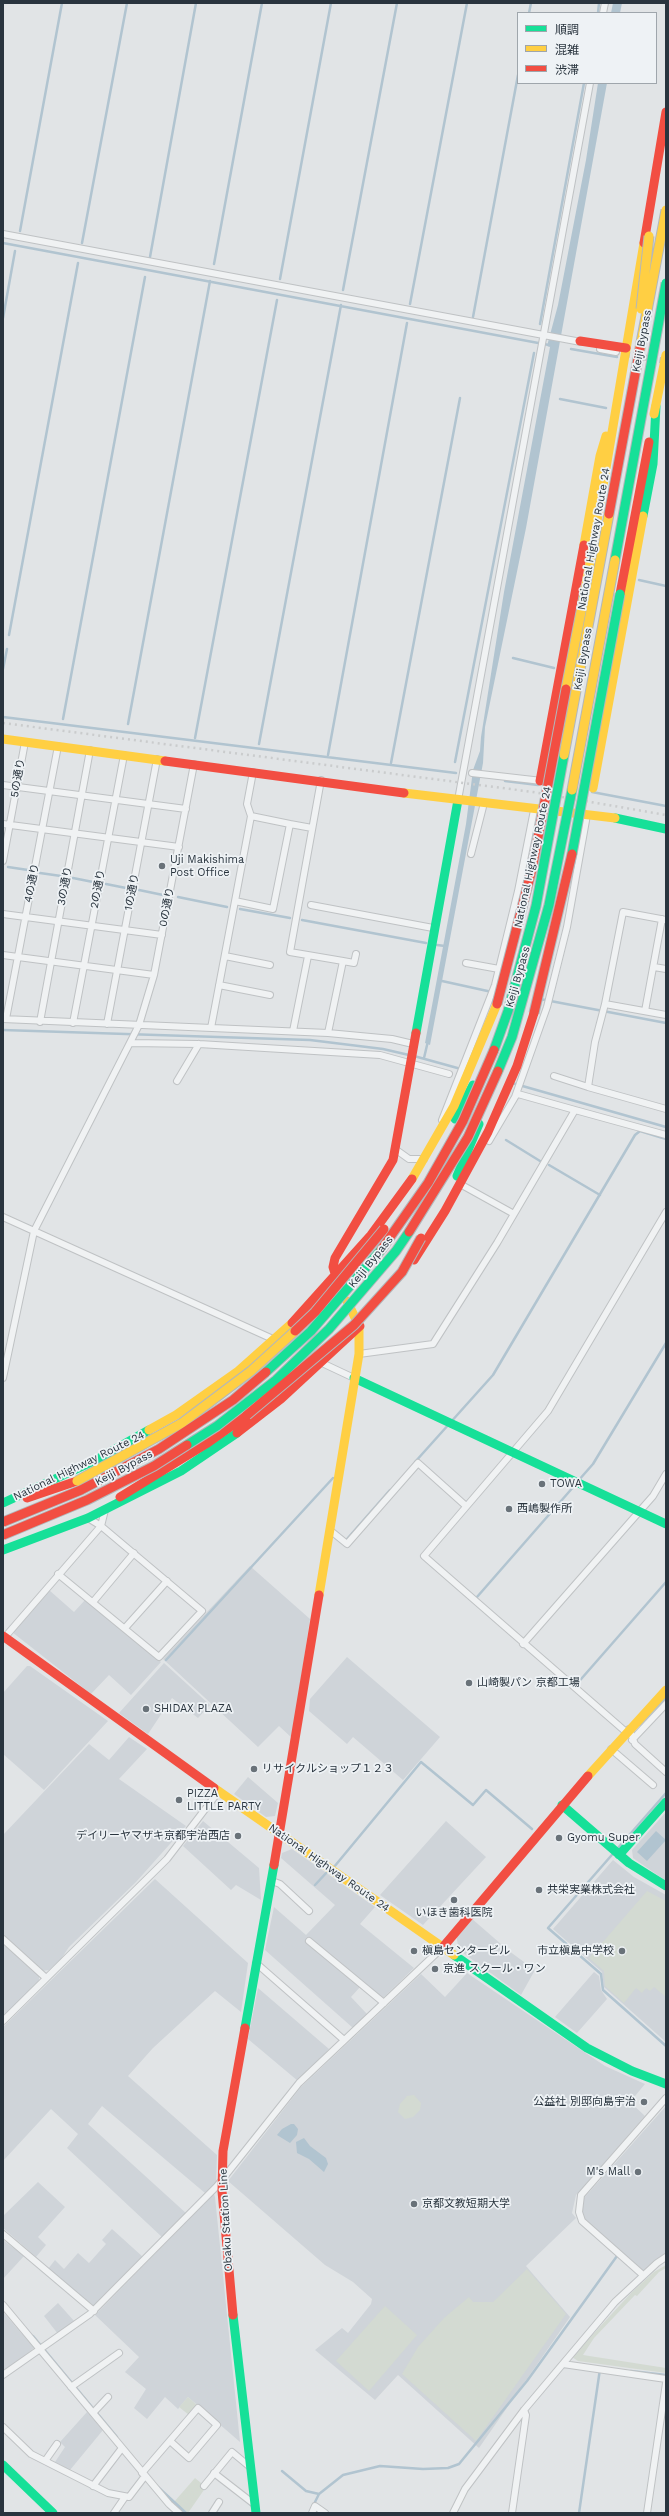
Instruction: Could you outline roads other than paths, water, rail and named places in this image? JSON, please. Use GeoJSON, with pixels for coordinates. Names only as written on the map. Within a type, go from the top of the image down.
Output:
{"type":"FeatureCollection","features":[{"type":"Feature","properties":{"kind":"main road","name":"National Highway Route 24"},"geometry":{"type":"LineString","coordinates":[[3,1503],[98,1459],[157,1426],[218,1387],[275,1340],[335,1277],[386,1216],[438,1137],[465,1083],[470,1062],[509,964],[532,869],[586,586],[666,112]]}},
{"type":"Feature","properties":{"kind":"main road"},"geometry":{"type":"LineString","coordinates":[[630,405],[649,236],[666,145]]}},
{"type":"Feature","properties":{"kind":"main road","name":"Keiji Bypass"},"geometry":{"type":"LineString","coordinates":[[3,1522],[107,1477],[186,1433],[255,1382],[311,1331],[374,1260],[428,1183],[473,1100],[492,1055],[513,993],[526,947],[549,843],[666,210]]}},
{"type":"Feature","properties":{"kind":"main road","name":"Keiji Bypass"},"geometry":{"type":"LineString","coordinates":[[3,1535],[108,1490],[164,1460],[236,1412],[294,1364],[348,1309],[411,1230],[456,1159],[493,1084],[512,1037],[529,982],[562,844],[666,283]]}},
{"type":"Feature","properties":{"kind":"main road"},"geometry":{"type":"LineString","coordinates":[[580,341],[626,348]]}},
{"type":"Feature","properties":{"kind":"main road"},"geometry":{"type":"LineString","coordinates":[[3,1550],[89,1517],[154,1486],[205,1456],[255,1420],[322,1363],[359,1326],[411,1264],[472,1163],[508,1088],[534,1014],[566,881],[666,356]]}},
{"type":"Feature","properties":{"kind":"main road"},"geometry":{"type":"LineString","coordinates":[[540,781],[600,456],[617,401]]}},
{"type":"Feature","properties":{"kind":"main road"},"geometry":{"type":"LineString","coordinates":[[593,788],[653,464],[656,406]]}},
{"type":"Feature","properties":{"kind":"main road"},"geometry":{"type":"LineString","coordinates":[[3,739],[321,780],[534,810],[600,815],[666,829]]}},
{"type":"Feature","properties":{"kind":"main road"},"geometry":{"type":"LineString","coordinates":[[359,1326],[335,1277],[335,1258],[386,1174],[395,1149],[433,928],[458,800]]}},
{"type":"Feature","properties":{"kind":"main road"},"geometry":{"type":"LineString","coordinates":[[3,1503],[40,1495],[78,1481],[182,1423],[216,1400],[280,1346],[329,1296],[384,1229],[440,1146],[467,1098],[513,993]]}},
{"type":"Feature","properties":{"kind":"main road"},"geometry":{"type":"LineString","coordinates":[[89,1517],[247,1415],[354,1325],[402,1272],[459,1172],[493,1084]]}},
{"type":"Feature","properties":{"kind":"main road","name":"Obaku Station Line"},"geometry":{"type":"LineString","coordinates":[[255,2508],[228,2274],[222,2179],[228,2121],[272,1881],[331,1531],[359,1354],[359,1326]]}},
{"type":"Feature","properties":{"kind":"main road"},"geometry":{"type":"LineString","coordinates":[[354,1378],[666,1524]]}},
{"type":"Feature","properties":{"kind":"main road","name":"National Highway Route 24"},"geometry":{"type":"LineString","coordinates":[[4,1636],[219,1791],[587,2048],[632,2071],[666,2084]]}},
{"type":"Feature","properties":{"kind":"main road"},"geometry":{"type":"LineString","coordinates":[[443,1947],[562,1805],[628,1730],[661,1704],[666,1690]]}},
{"type":"Feature","properties":{"kind":"main road"},"geometry":{"type":"LineString","coordinates":[[619,1855],[666,1802]]}},
{"type":"Feature","properties":{"kind":"main road"},"geometry":{"type":"LineString","coordinates":[[562,1805],[619,1855],[650,1878],[666,1886]]}},
{"type":"Feature","properties":{"kind":"main road"},"geometry":{"type":"LineString","coordinates":[[4,2466],[53,2513]]}},
{"type":"Feature","properties":{"kind":"street"},"geometry":{"type":"LineString","coordinates":[[458,800],[590,84]]}},
{"type":"Feature","properties":{"kind":"street"},"geometry":{"type":"LineString","coordinates":[[3,234],[543,336],[580,341],[587,347],[616,352]]}},
{"type":"Feature","properties":{"kind":"street","name":"5の通り"},"geometry":{"type":"LineString","coordinates":[[3,861],[6,824],[17,786],[25,742]]}},
{"type":"Feature","properties":{"kind":"street","name":"4の通り"},"geometry":{"type":"LineString","coordinates":[[5,1019],[58,746]]}},
{"type":"Feature","properties":{"kind":"street","name":"3の通り"},"geometry":{"type":"LineString","coordinates":[[40,1022],[90,750]]}},
{"type":"Feature","properties":{"kind":"street","name":"2の通り"},"geometry":{"type":"LineString","coordinates":[[73,1023],[124,755]]}},
{"type":"Feature","properties":{"kind":"street","name":"1の通り"},"geometry":{"type":"LineString","coordinates":[[107,1024],[157,759]]}},
{"type":"Feature","properties":{"kind":"street","name":"0の通り"},"geometry":{"type":"LineString","coordinates":[[3,1378],[34,1232],[138,1028],[154,975],[194,764]]}},
{"type":"Feature","properties":{"kind":"street"},"geometry":{"type":"LineString","coordinates":[[212,1028],[251,816],[247,804],[253,772]]}},
{"type":"Feature","properties":{"kind":"street"},"geometry":{"type":"LineString","coordinates":[[472,773],[593,788]]}},
{"type":"Feature","properties":{"kind":"street"},"geometry":{"type":"LineString","coordinates":[[321,780],[290,952],[354,963],[356,954]]}},
{"type":"Feature","properties":{"kind":"street"},"geometry":{"type":"LineString","coordinates":[[3,785],[186,809]]}},
{"type":"Feature","properties":{"kind":"street"},"geometry":{"type":"LineString","coordinates":[[471,854],[482,803]]}},
{"type":"Feature","properties":{"kind":"street"},"geometry":{"type":"LineString","coordinates":[[494,1001],[494,988],[518,891],[534,810]]}},
{"type":"Feature","properties":{"kind":"street"},"geometry":{"type":"LineString","coordinates":[[472,1163],[508,1111],[518,1092],[550,996],[567,927],[588,815]]}},
{"type":"Feature","properties":{"kind":"street"},"geometry":{"type":"LineString","coordinates":[[251,816],[312,828]]}},
{"type":"Feature","properties":{"kind":"street"},"geometry":{"type":"LineString","coordinates":[[6,824],[178,848]]}},
{"type":"Feature","properties":{"kind":"street"},"geometry":{"type":"LineString","coordinates":[[235,901],[273,909],[290,824]]}},
{"type":"Feature","properties":{"kind":"street"},"geometry":{"type":"LineString","coordinates":[[311,905],[433,928]]}},
{"type":"Feature","properties":{"kind":"street"},"geometry":{"type":"LineString","coordinates":[[588,1088],[595,1042],[605,1005],[623,912],[664,920],[645,1011]]}},
{"type":"Feature","properties":{"kind":"street"},"geometry":{"type":"LineString","coordinates":[[3,914],[162,935]]}},
{"type":"Feature","properties":{"kind":"street"},"geometry":{"type":"LineString","coordinates":[[3,955],[154,975]]}},
{"type":"Feature","properties":{"kind":"street"},"geometry":{"type":"LineString","coordinates":[[225,956],[270,965]]}},
{"type":"Feature","properties":{"kind":"street"},"geometry":{"type":"LineString","coordinates":[[293,1031],[308,956]]}},
{"type":"Feature","properties":{"kind":"street"},"geometry":{"type":"LineString","coordinates":[[328,1033],[343,961]]}},
{"type":"Feature","properties":{"kind":"street"},"geometry":{"type":"LineString","coordinates":[[466,963],[499,969]]}},
{"type":"Feature","properties":{"kind":"street"},"geometry":{"type":"LineString","coordinates":[[654,967],[666,969]]}},
{"type":"Feature","properties":{"kind":"street"},"geometry":{"type":"LineString","coordinates":[[219,985],[270,995]]}},
{"type":"Feature","properties":{"kind":"street"},"geometry":{"type":"LineString","coordinates":[[605,1005],[666,1015]]}},
{"type":"Feature","properties":{"kind":"street"},"geometry":{"type":"LineString","coordinates":[[5,1019],[40,1022],[107,1024],[138,1028],[212,1028],[328,1033],[392,1039],[412,1047]]}},
{"type":"Feature","properties":{"kind":"street"},"geometry":{"type":"LineString","coordinates":[[132,1041],[380,1055],[449,1074]]}},
{"type":"Feature","properties":{"kind":"street"},"geometry":{"type":"LineString","coordinates":[[177,1081],[199,1044]]}},
{"type":"Feature","properties":{"kind":"street"},"geometry":{"type":"LineString","coordinates":[[438,1137],[454,1088],[470,1062]]}},
{"type":"Feature","properties":{"kind":"street"},"geometry":{"type":"LineString","coordinates":[[554,1076],[588,1088],[666,1109]]}},
{"type":"Feature","properties":{"kind":"street"},"geometry":{"type":"LineString","coordinates":[[518,1092],[575,1110],[666,1135]]}},
{"type":"Feature","properties":{"kind":"street"},"geometry":{"type":"LineString","coordinates":[[359,1354],[433,1344],[514,1214],[575,1110]]}},
{"type":"Feature","properties":{"kind":"street"},"geometry":{"type":"LineString","coordinates":[[395,1149],[409,1159],[424,1159]]}},
{"type":"Feature","properties":{"kind":"street"},"geometry":{"type":"LineString","coordinates":[[460,1184],[514,1214]]}},
{"type":"Feature","properties":{"kind":"street"},"geometry":{"type":"LineString","coordinates":[[666,1212],[548,1412],[424,1556],[523,1644],[628,1730],[632,1740],[666,1772]]}},
{"type":"Feature","properties":{"kind":"street"},"geometry":{"type":"LineString","coordinates":[[3,1217],[275,1340]]}},
{"type":"Feature","properties":{"kind":"street"},"geometry":{"type":"LineString","coordinates":[[322,1363],[354,1378]]}},
{"type":"Feature","properties":{"kind":"street"},"geometry":{"type":"LineString","coordinates":[[331,1531],[347,1544],[418,1463],[466,1506]]}},
{"type":"Feature","properties":{"kind":"street"},"geometry":{"type":"LineString","coordinates":[[523,1644],[638,1511],[653,1496],[666,1474]]}},
{"type":"Feature","properties":{"kind":"street"},"geometry":{"type":"LineString","coordinates":[[4,1636],[101,1526],[105,1510]]}},
{"type":"Feature","properties":{"kind":"street"},"geometry":{"type":"LineString","coordinates":[[58,1574],[159,1657],[202,1611],[89,1517]]}},
{"type":"Feature","properties":{"kind":"street"},"geometry":{"type":"LineString","coordinates":[[93,1602],[134,1554]]}},
{"type":"Feature","properties":{"kind":"street"},"geometry":{"type":"LineString","coordinates":[[125,1628],[167,1581]]}},
{"type":"Feature","properties":{"kind":"street"},"geometry":{"type":"LineString","coordinates":[[632,1740],[661,1704]]}},
{"type":"Feature","properties":{"kind":"street"},"geometry":{"type":"LineString","coordinates":[[611,1749],[653,1785]]}},
{"type":"Feature","properties":{"kind":"street"},"geometry":{"type":"LineString","coordinates":[[3,2021],[167,1859],[219,1791]]}},
{"type":"Feature","properties":{"kind":"street"},"geometry":{"type":"LineString","coordinates":[[272,1881],[280,1884],[309,1911]]}},
{"type":"Feature","properties":{"kind":"street"},"geometry":{"type":"LineString","coordinates":[[3,1939],[46,1978]]}},
{"type":"Feature","properties":{"kind":"street"},"geometry":{"type":"LineString","coordinates":[[309,1941],[384,2003]]}},
{"type":"Feature","properties":{"kind":"street"},"geometry":{"type":"LineString","coordinates":[[3,2375],[94,2311],[222,2179],[299,2083],[443,1947]]}},
{"type":"Feature","properties":{"kind":"street"},"geometry":{"type":"LineString","coordinates":[[256,1963],[344,2040]]}},
{"type":"Feature","properties":{"kind":"street"},"geometry":{"type":"LineString","coordinates":[[643,2275],[582,2221],[579,2212],[581,2195],[666,2098]]}},
{"type":"Feature","properties":{"kind":"street"},"geometry":{"type":"LineString","coordinates":[[3,2234],[94,2311]]}},
{"type":"Feature","properties":{"kind":"street"},"geometry":{"type":"LineString","coordinates":[[453,2513],[465,2489],[524,2410],[615,2302],[643,2275],[666,2257]]}},
{"type":"Feature","properties":{"kind":"street"},"geometry":{"type":"LineString","coordinates":[[3,2305],[122,2448],[179,2513]]}},
{"type":"Feature","properties":{"kind":"street"},"geometry":{"type":"LineString","coordinates":[[72,2387],[118,2353]]}},
{"type":"Feature","properties":{"kind":"street"},"geometry":{"type":"LineString","coordinates":[[563,2364],[666,2379]]}},
{"type":"Feature","properties":{"kind":"street"},"geometry":{"type":"LineString","coordinates":[[647,2513],[666,2383]]}},
{"type":"Feature","properties":{"kind":"street"},"geometry":{"type":"LineString","coordinates":[[93,2413],[108,2397]]}},
{"type":"Feature","properties":{"kind":"street"},"geometry":{"type":"LineString","coordinates":[[114,2513],[125,2497],[128,2497],[148,2466],[198,2408],[217,2425],[189,2458],[170,2441]]}},
{"type":"Feature","properties":{"kind":"street"},"geometry":{"type":"LineString","coordinates":[[512,2513],[526,2415],[524,2410]]}},
{"type":"Feature","properties":{"kind":"street"},"geometry":{"type":"LineString","coordinates":[[3,2427],[31,2454],[93,2486],[125,2497]]}},
{"type":"Feature","properties":{"kind":"street"},"geometry":{"type":"LineString","coordinates":[[45,2461],[57,2444]]}},
{"type":"Feature","properties":{"kind":"street"},"geometry":{"type":"LineString","coordinates":[[93,2486],[122,2448]]}},
{"type":"Feature","properties":{"kind":"street"},"geometry":{"type":"LineString","coordinates":[[204,2486],[232,2452],[250,2467]]}},
{"type":"Feature","properties":{"kind":"street"},"geometry":{"type":"LineString","coordinates":[[3,2458],[4,2466]]}},
{"type":"Feature","properties":{"kind":"street"},"geometry":{"type":"LineString","coordinates":[[214,2473],[255,2508]]}},
{"type":"Feature","properties":{"kind":"street"},"geometry":{"type":"LineString","coordinates":[[212,2513],[219,2502]]}},
{"type":"Feature","properties":{"kind":"street"},"geometry":{"type":"LineString","coordinates":[[312,2513],[315,2506],[325,2513]]}},
{"type":"Feature","properties":{"kind":"water"},"geometry":{"type":"Polygon","coordinates":[[[613,3],[622,3],[620,12],[611,12],[613,3]]]}},
{"type":"Feature","properties":{"kind":"water"},"geometry":{"type":"Polygon","coordinates":[[[598,84],[607,84],[526,528],[485,727],[483,763],[430,1045],[425,1043],[466,824],[473,770],[480,751],[504,592],[550,347],[547,346],[558,305],[586,160],[598,84]]]}},
{"type":"Feature","properties":{"kind":"water"},"geometry":{"type":"Polygon","coordinates":[[[656,1831],[666,1840],[647,1861],[637,1852],[656,1831]]]}},
{"type":"Feature","properties":{"kind":"water"},"geometry":{"type":"Polygon","coordinates":[[[294,2124],[298,2129],[297,2135],[290,2143],[277,2135],[282,2129],[294,2124]]]}},
{"type":"Feature","properties":{"kind":"water"},"geometry":{"type":"Polygon","coordinates":[[[304,2138],[310,2146],[326,2158],[328,2164],[324,2172],[309,2159],[297,2153],[296,2142],[304,2138]]]}},
{"type":"Feature","properties":{"kind":"waterway"},"geometry":{"type":"LineString","coordinates":[[20,231],[62,3]]}},
{"type":"Feature","properties":{"kind":"waterway"},"geometry":{"type":"LineString","coordinates":[[82,243],[127,3]]}},
{"type":"Feature","properties":{"kind":"waterway"},"geometry":{"type":"LineString","coordinates":[[150,257],[196,3]]}},
{"type":"Feature","properties":{"kind":"waterway"},"geometry":{"type":"LineString","coordinates":[[214,264],[262,3]]}},
{"type":"Feature","properties":{"kind":"waterway"},"geometry":{"type":"LineString","coordinates":[[280,279],[331,3]]}},
{"type":"Feature","properties":{"kind":"waterway"},"geometry":{"type":"LineString","coordinates":[[343,290],[397,3]]}},
{"type":"Feature","properties":{"kind":"waterway"},"geometry":{"type":"LineString","coordinates":[[410,304],[467,3]]}},
{"type":"Feature","properties":{"kind":"waterway"},"geometry":{"type":"LineString","coordinates":[[529,12],[531,3]]}},
{"type":"Feature","properties":{"kind":"waterway"},"geometry":{"type":"LineString","coordinates":[[598,12],[599,3]]}},
{"type":"Feature","properties":{"kind":"waterway"},"geometry":{"type":"LineString","coordinates":[[473,317],[517,80]]}},
{"type":"Feature","properties":{"kind":"waterway"},"geometry":{"type":"LineString","coordinates":[[540,324],[584,84]]}},
{"type":"Feature","properties":{"kind":"waterway"},"geometry":{"type":"LineString","coordinates":[[3,243],[549,345]]}},
{"type":"Feature","properties":{"kind":"waterway"},"geometry":{"type":"LineString","coordinates":[[3,318],[15,251]]}},
{"type":"Feature","properties":{"kind":"waterway"},"geometry":{"type":"LineString","coordinates":[[9,635],[78,263]]}},
{"type":"Feature","properties":{"kind":"waterway"},"geometry":{"type":"LineString","coordinates":[[63,719],[145,277]]}},
{"type":"Feature","properties":{"kind":"waterway"},"geometry":{"type":"LineString","coordinates":[[128,724],[210,281]]}},
{"type":"Feature","properties":{"kind":"waterway"},"geometry":{"type":"LineString","coordinates":[[195,738],[277,300]]}},
{"type":"Feature","properties":{"kind":"waterway"},"geometry":{"type":"LineString","coordinates":[[259,744],[341,305]]}},
{"type":"Feature","properties":{"kind":"waterway"},"geometry":{"type":"LineString","coordinates":[[328,755],[407,323]]}},
{"type":"Feature","properties":{"kind":"waterway"},"geometry":{"type":"LineString","coordinates":[[571,349],[617,357]]}},
{"type":"Feature","properties":{"kind":"waterway"},"geometry":{"type":"LineString","coordinates":[[455,762],[534,353]]}},
{"type":"Feature","properties":{"kind":"waterway"},"geometry":{"type":"LineString","coordinates":[[391,763],[460,398]]}},
{"type":"Feature","properties":{"kind":"waterway"},"geometry":{"type":"LineString","coordinates":[[560,399],[606,408]]}},
{"type":"Feature","properties":{"kind":"waterway"},"geometry":{"type":"LineString","coordinates":[[639,580],[666,586]]}},
{"type":"Feature","properties":{"kind":"waterway"},"geometry":{"type":"LineString","coordinates":[[3,669],[7,649]]}},
{"type":"Feature","properties":{"kind":"waterway"},"geometry":{"type":"LineString","coordinates":[[513,658],[554,668]]}},
{"type":"Feature","properties":{"kind":"waterway"},"geometry":{"type":"LineString","coordinates":[[3,717],[456,773]]}},
{"type":"Feature","properties":{"kind":"waterway"},"geometry":{"type":"LineString","coordinates":[[505,781],[538,785]]}},
{"type":"Feature","properties":{"kind":"waterway"},"geometry":{"type":"LineString","coordinates":[[592,792],[666,806]]}},
{"type":"Feature","properties":{"kind":"waterway"},"geometry":{"type":"LineString","coordinates":[[8,867],[28,870]]}},
{"type":"Feature","properties":{"kind":"waterway"},"geometry":{"type":"LineString","coordinates":[[40,873],[61,876]]}},
{"type":"Feature","properties":{"kind":"waterway"},"geometry":{"type":"LineString","coordinates":[[73,878],[93,882]]}},
{"type":"Feature","properties":{"kind":"waterway"},"geometry":{"type":"LineString","coordinates":[[106,884],[126,888]]}},
{"type":"Feature","properties":{"kind":"waterway"},"geometry":{"type":"LineString","coordinates":[[139,890],[163,895]]}},
{"type":"Feature","properties":{"kind":"waterway"},"geometry":{"type":"LineString","coordinates":[[178,897],[227,907]]}},
{"type":"Feature","properties":{"kind":"waterway"},"geometry":{"type":"LineString","coordinates":[[240,909],[290,918]]}},
{"type":"Feature","properties":{"kind":"waterway"},"geometry":{"type":"LineString","coordinates":[[302,920],[426,943]]}},
{"type":"Feature","properties":{"kind":"waterway"},"geometry":{"type":"LineString","coordinates":[[437,945],[445,946]]}},
{"type":"Feature","properties":{"kind":"waterway"},"geometry":{"type":"LineString","coordinates":[[442,981],[492,992]]}},
{"type":"Feature","properties":{"kind":"waterway"},"geometry":{"type":"LineString","coordinates":[[540,999],[666,1023]]}},
{"type":"Feature","properties":{"kind":"waterway"},"geometry":{"type":"LineString","coordinates":[[3,1030],[310,1040],[383,1049],[409,1055]]}},
{"type":"Feature","properties":{"kind":"waterway"},"geometry":{"type":"LineString","coordinates":[[424,1058],[428,1041]]}},
{"type":"Feature","properties":{"kind":"waterway"},"geometry":{"type":"LineString","coordinates":[[414,1056],[461,1069]]}},
{"type":"Feature","properties":{"kind":"waterway"},"geometry":{"type":"LineString","coordinates":[[512,1083],[666,1127]]}},
{"type":"Feature","properties":{"kind":"waterway"},"geometry":{"type":"LineString","coordinates":[[415,1462],[493,1375],[635,1135],[640,1131],[666,1139]]}},
{"type":"Feature","properties":{"kind":"waterway"},"geometry":{"type":"LineString","coordinates":[[506,1140],[540,1161]]}},
{"type":"Feature","properties":{"kind":"waterway"},"geometry":{"type":"LineString","coordinates":[[549,1165],[600,1195]]}},
{"type":"Feature","properties":{"kind":"waterway"},"geometry":{"type":"LineString","coordinates":[[578,1481],[593,1464],[666,1343]]}},
{"type":"Feature","properties":{"kind":"waterway"},"geometry":{"type":"LineString","coordinates":[[166,1660],[333,1478]]}},
{"type":"Feature","properties":{"kind":"waterway"},"geometry":{"type":"LineString","coordinates":[[477,1597],[575,1485]]}},
{"type":"Feature","properties":{"kind":"waterway"},"geometry":{"type":"LineString","coordinates":[[347,1539],[390,1490]]}},
{"type":"Feature","properties":{"kind":"waterway"},"geometry":{"type":"LineString","coordinates":[[575,1686],[666,1582]]}},
{"type":"Feature","properties":{"kind":"waterway"},"geometry":{"type":"LineString","coordinates":[[640,1725],[666,1697]]}},
{"type":"Feature","properties":{"kind":"waterway"},"geometry":{"type":"LineString","coordinates":[[334,1867],[421,1762],[473,1805],[486,1790],[532,1829]]}},
{"type":"Feature","properties":{"kind":"waterway"},"geometry":{"type":"LineString","coordinates":[[666,1793],[548,1928],[601,1974],[603,1990],[666,2046]]}},
{"type":"Feature","properties":{"kind":"waterway"},"geometry":{"type":"LineString","coordinates":[[315,1885],[328,1871]]}},
{"type":"Feature","properties":{"kind":"waterway"},"geometry":{"type":"LineString","coordinates":[[282,2471],[306,2491],[319,2494],[343,2475],[380,2466],[423,2469],[448,2468],[459,2464],[527,2381],[617,2256]]}},
{"type":"Feature","properties":{"kind":"waterway"},"geometry":{"type":"LineString","coordinates":[[33,2336],[117,2437]]}},
{"type":"Feature","properties":{"kind":"waterway"},"geometry":{"type":"LineString","coordinates":[[579,2513],[600,2369]]}},
{"type":"Feature","properties":{"kind":"waterway"},"geometry":{"type":"LineString","coordinates":[[631,2371],[666,2375]]}},
{"type":"Feature","properties":{"kind":"waterway"},"geometry":{"type":"LineString","coordinates":[[158,2487],[186,2513]]}},
{"type":"Feature","properties":{"kind":"waterway"},"geometry":{"type":"LineString","coordinates":[[315,2502],[319,2494]]}},
{"type":"Feature","properties":{"kind":"tunnel"},"geometry":{"type":"LineString","coordinates":[[624,354],[666,361]]}},
{"type":"Feature","properties":{"kind":"railway"},"geometry":{"type":"LineString","coordinates":[[3,723],[533,792],[666,815]]}},
{"type":"Feature","properties":{"kind":"place","name":"Uji Makishima Post Office"},"geometry":{"type":"Point","coordinates":[162,866]}},
{"type":"Feature","properties":{"kind":"place","name":"TOWA"},"geometry":{"type":"Point","coordinates":[542,1484]}},
{"type":"Feature","properties":{"kind":"place","name":"西嶋製作所"},"geometry":{"type":"Point","coordinates":[509,1509]}},
{"type":"Feature","properties":{"kind":"place","name":"山崎製パン 京都工場"},"geometry":{"type":"Point","coordinates":[469,1683]}},
{"type":"Feature","properties":{"kind":"place","name":"SHIDAX PLAZA"},"geometry":{"type":"Point","coordinates":[146,1709]}},
{"type":"Feature","properties":{"kind":"place","name":"リサイクルショップ１２３"},"geometry":{"type":"Point","coordinates":[254,1769]}},
{"type":"Feature","properties":{"kind":"place","name":"PIZZA LITTLE PARTY"},"geometry":{"type":"Point","coordinates":[179,1800]}},
{"type":"Feature","properties":{"kind":"place","name":"デイリーヤマザキ京都宇治西店"},"geometry":{"type":"Point","coordinates":[238,1836]}},
{"type":"Feature","properties":{"kind":"place","name":"Gyomu Super"},"geometry":{"type":"Point","coordinates":[559,1838]}},
{"type":"Feature","properties":{"kind":"place","name":"共栄実業株式会社"},"geometry":{"type":"Point","coordinates":[539,1890]}},
{"type":"Feature","properties":{"kind":"place","name":"いほき歯科医院"},"geometry":{"type":"Point","coordinates":[454,1900]}},
{"type":"Feature","properties":{"kind":"place","name":"槇島センタービル"},"geometry":{"type":"Point","coordinates":[414,1951]}},
{"type":"Feature","properties":{"kind":"place","name":"市立槇島中学校"},"geometry":{"type":"Point","coordinates":[622,1951]}},
{"type":"Feature","properties":{"kind":"place","name":"京進 スクール・ワン"},"geometry":{"type":"Point","coordinates":[435,1969]}},
{"type":"Feature","properties":{"kind":"place","name":"公益社 別邸向島宇治"},"geometry":{"type":"Point","coordinates":[644,2102]}},
{"type":"Feature","properties":{"kind":"place","name":"M's Mall"},"geometry":{"type":"Point","coordinates":[638,2172]}},
{"type":"Feature","properties":{"kind":"place","name":"京都文教短期大学"},"geometry":{"type":"Point","coordinates":[414,2204]}}]}
